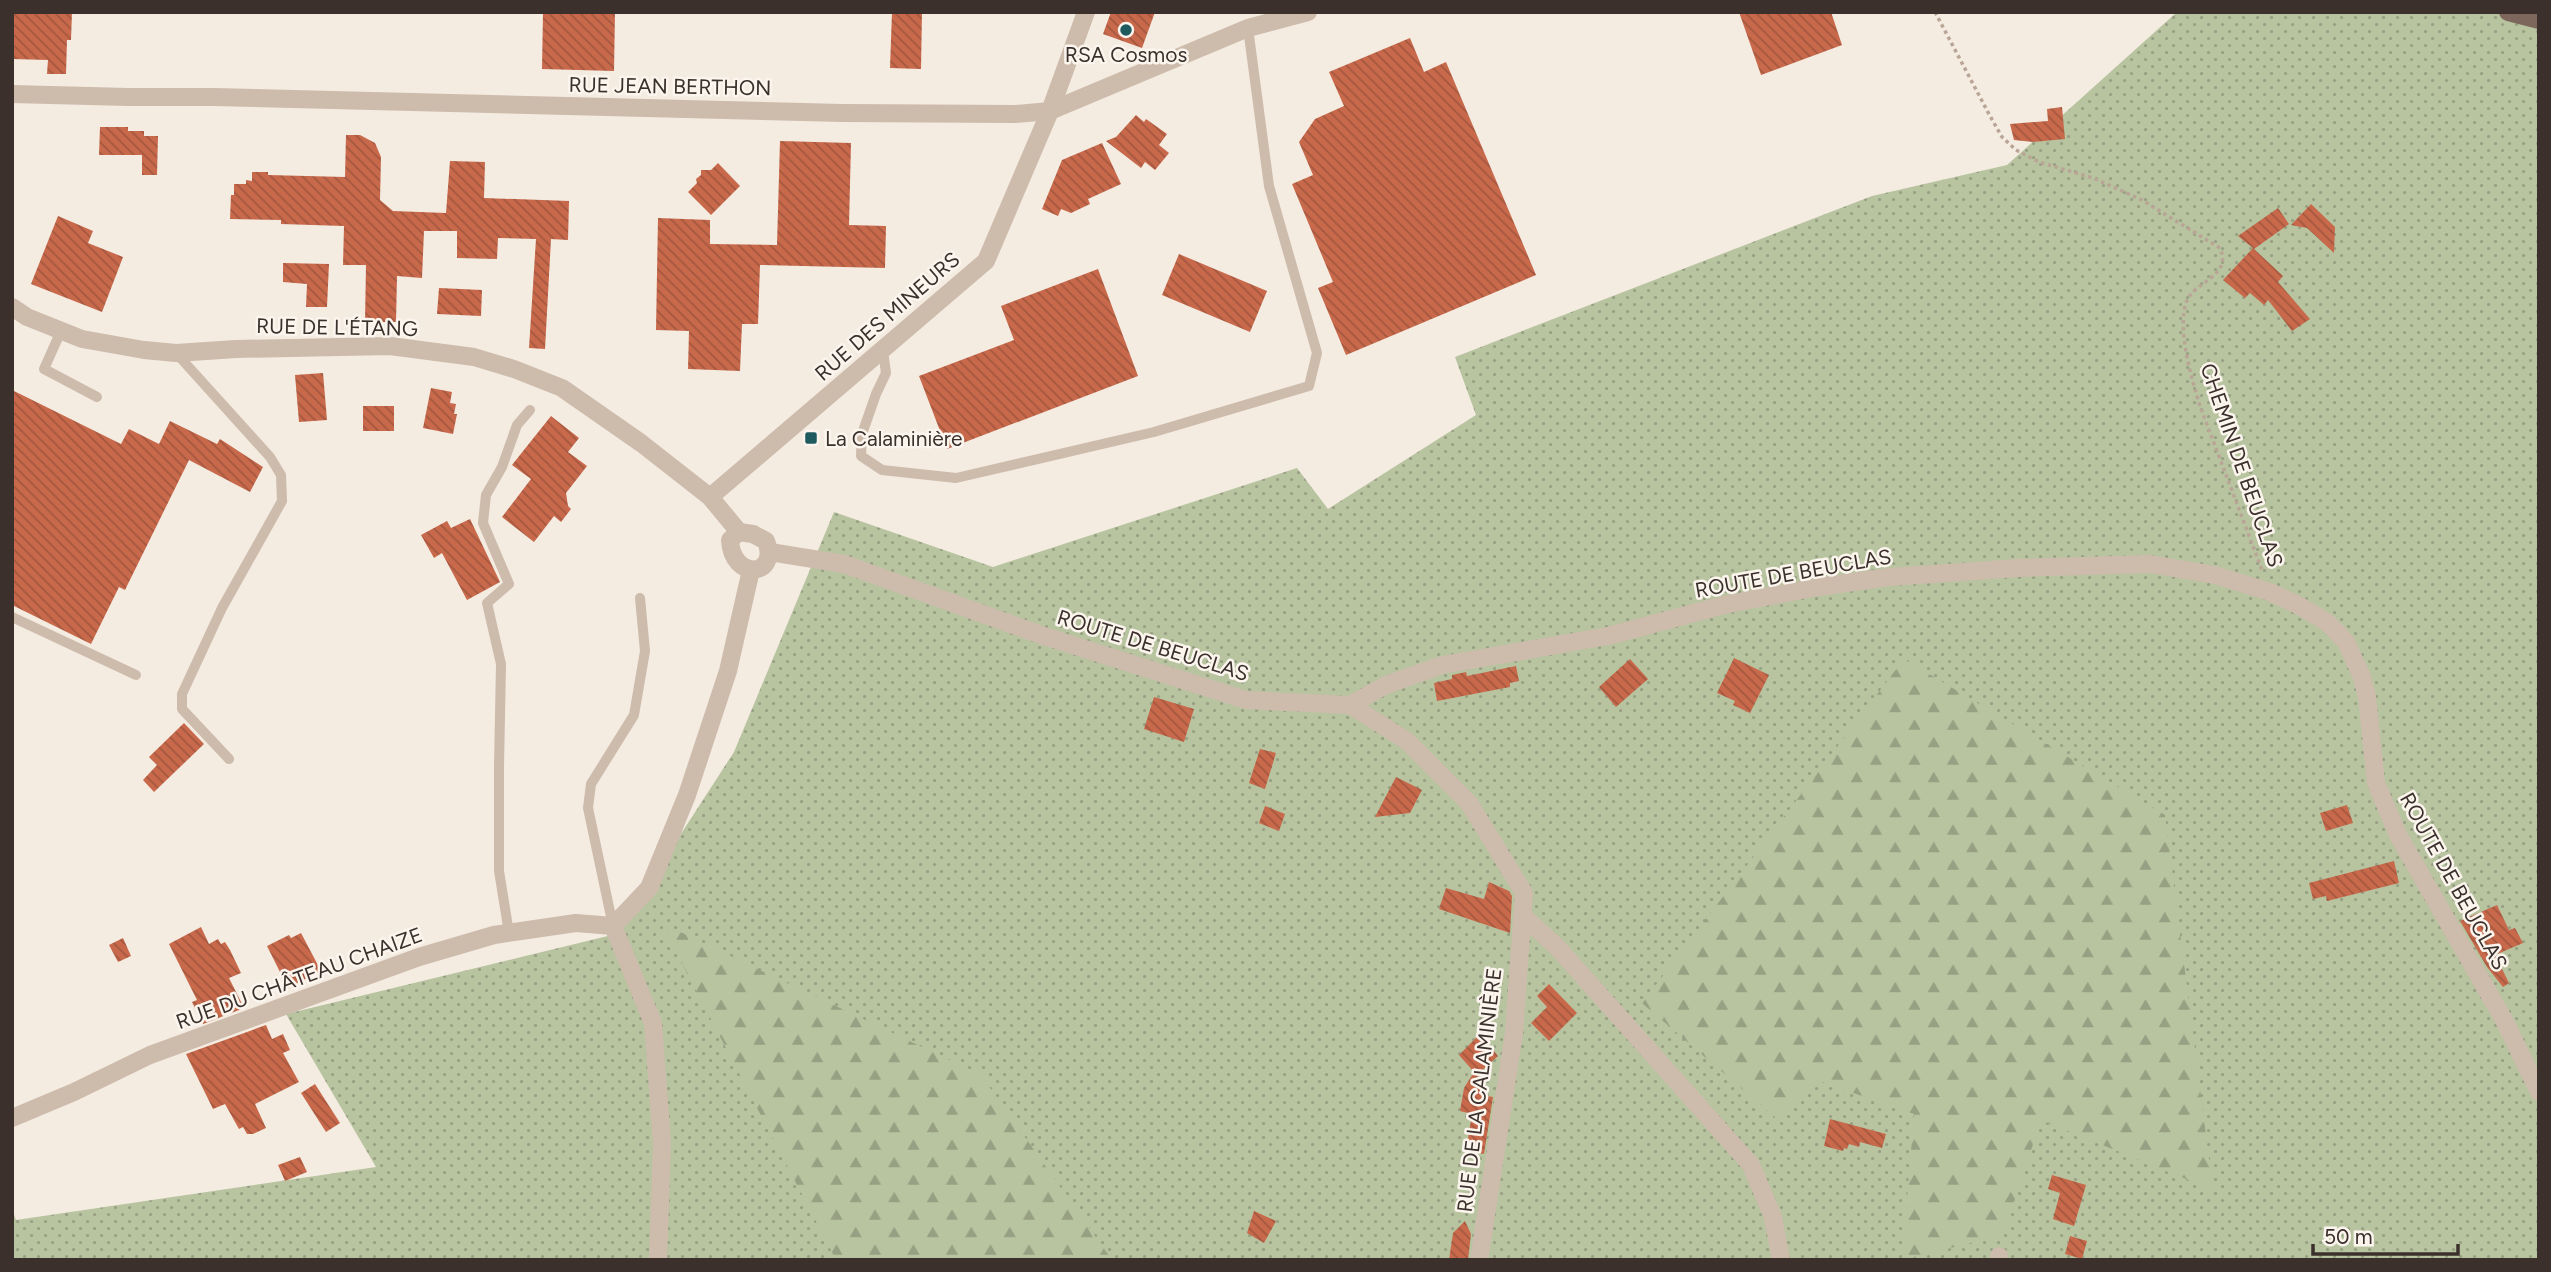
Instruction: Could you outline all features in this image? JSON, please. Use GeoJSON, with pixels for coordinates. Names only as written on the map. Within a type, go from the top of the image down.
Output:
{"type":"FeatureCollection","features":[{"type":"Feature","properties":{"kind":"main road"},"geometry":{"type":"LineString","coordinates":[[2508,12],[2539,20]]}},
{"type":"Feature","properties":{"kind":"street","name":"RUE DES MINEURS"},"geometry":{"type":"LineString","coordinates":[[710,497],[986,261],[1050,111],[1086,12]]}},
{"type":"Feature","properties":{"kind":"street","name":"RUE JEAN BERTHON"},"geometry":{"type":"LineString","coordinates":[[12,94],[842,113],[1015,114],[1050,111],[1248,28],[1308,12]]}},
{"type":"Feature","properties":{"kind":"street","name":"RUE DE L'ÉTANG"},"geometry":{"type":"LineString","coordinates":[[12,307],[27,317],[82,339],[176,353],[390,346],[474,357],[514,369],[562,388],[641,443],[710,497],[738,531],[753,534],[766,541],[771,552]]}},
{"type":"Feature","properties":{"kind":"street"},"geometry":{"type":"LineString","coordinates":[[738,531],[730,540],[734,559],[743,567],[760,569],[771,552]]}},
{"type":"Feature","properties":{"kind":"street","name":"ROUTE DE BEUCLAS"},"geometry":{"type":"LineString","coordinates":[[771,552],[844,564],[1044,636],[1246,699],[1350,705],[1386,685],[1443,665],[1608,636],[1737,603],[1817,587],[2018,568],[2150,564],[2215,575],[2270,592],[2328,623],[2346,642],[2362,677],[2370,720],[2376,783],[2387,812],[2504,1020],[2539,1092]]}},
{"type":"Feature","properties":{"kind":"street"},"geometry":{"type":"LineString","coordinates":[[658,1260],[662,1143],[653,1023],[613,926],[649,888],[687,795],[728,671],[751,570]]}},
{"type":"Feature","properties":{"kind":"street","name":"RUE DE LA CALAMINIÈRE"},"geometry":{"type":"LineString","coordinates":[[1350,705],[1407,741],[1469,803],[1524,893],[1514,1033],[1479,1260]]}},
{"type":"Feature","properties":{"kind":"street"},"geometry":{"type":"LineString","coordinates":[[1522,916],[1558,948],[1751,1165],[1773,1217],[1781,1260]]}},
{"type":"Feature","properties":{"kind":"street","name":"RUE DU CHÂTEAU CHAIZE"},"geometry":{"type":"LineString","coordinates":[[12,1118],[150,1055],[419,957],[509,933],[576,923],[613,926]]}},
{"type":"Feature","properties":{"kind":"lane"},"geometry":{"type":"LineString","coordinates":[[883,351],[886,373],[862,434],[861,456],[881,470],[956,478],[1154,432],[1310,386],[1317,353],[1269,186],[1248,28]]}},
{"type":"Feature","properties":{"kind":"lane"},"geometry":{"type":"LineString","coordinates":[[61,331],[44,369],[97,397]]}},
{"type":"Feature","properties":{"kind":"lane"},"geometry":{"type":"LineString","coordinates":[[176,353],[270,457],[281,475],[282,501],[222,608],[181,694],[182,709],[229,759]]}},
{"type":"Feature","properties":{"kind":"lane"},"geometry":{"type":"LineString","coordinates":[[509,933],[499,871],[501,664],[487,603],[509,584],[483,523],[486,495],[502,467],[517,425],[530,410]]}},
{"type":"Feature","properties":{"kind":"lane"},"geometry":{"type":"LineString","coordinates":[[613,926],[588,808],[591,784],[634,715],[645,651],[640,598]]}},
{"type":"Feature","properties":{"kind":"lane"},"geometry":{"type":"LineString","coordinates":[[12,617],[136,675]]}},
{"type":"Feature","properties":{"kind":"path","name":"CHEMIN DE BEUCLAS"},"geometry":{"type":"LineString","coordinates":[[1935,12],[1990,116],[2002,136],[2015,150],[2039,162],[2093,178],[2142,200],[2220,248],[2224,257],[2221,267],[2186,300],[2183,313],[2188,361],[2200,406],[2270,592]]}},
{"type":"Feature","properties":{"kind":"green space"},"geometry":{"type":"Polygon","coordinates":[[[2177,12],[2539,12],[2539,1260],[12,1260],[12,1209],[16,1220],[376,1167],[286,1014],[616,934],[734,752],[834,512],[993,567],[1297,468],[1328,509],[1476,415],[1455,357],[1872,196],[2007,165],[2177,12]]]}},
{"type":"Feature","properties":{"kind":"green space"},"geometry":{"type":"Polygon","coordinates":[[[1904,659],[2165,815],[2213,1190],[2041,1120],[2003,1235],[1902,1260],[1914,1114],[1819,1081],[1777,1119],[1642,1003],[1904,659]]]}},
{"type":"Feature","properties":{"kind":"green space"},"geometry":{"type":"Polygon","coordinates":[[[661,923],[981,1075],[1112,1260],[836,1260],[661,923]]]}},
{"type":"Feature","properties":{"kind":"building"},"geometry":{"type":"Polygon","coordinates":[[[12,12],[72,12],[71,40],[67,40],[66,74],[47,74],[48,60],[12,59],[12,12]]]}},
{"type":"Feature","properties":{"kind":"building"},"geometry":{"type":"Polygon","coordinates":[[[543,12],[615,12],[614,71],[542,69],[543,12]]]}},
{"type":"Feature","properties":{"kind":"building"},"geometry":{"type":"Polygon","coordinates":[[[892,12],[922,12],[921,69],[890,68],[892,12]]]}},
{"type":"Feature","properties":{"kind":"building","name":"RSA Cosmos"},"geometry":{"type":"Polygon","coordinates":[[[1111,12],[1155,12],[1142,48],[1103,34],[1111,12]]]}},
{"type":"Feature","properties":{"kind":"building"},"geometry":{"type":"Polygon","coordinates":[[[1739,12],[1831,12],[1842,45],[1761,75],[1739,12]]]}},
{"type":"Feature","properties":{"kind":"building"},"geometry":{"type":"Polygon","coordinates":[[[1410,38],[1424,72],[1446,62],[1536,275],[1346,355],[1318,288],[1333,282],[1292,184],[1313,175],[1299,142],[1315,119],[1344,106],[1329,72],[1410,38]]]}},
{"type":"Feature","properties":{"kind":"building"},"geometry":{"type":"Polygon","coordinates":[[[2062,107],[2065,139],[2033,142],[2014,140],[2010,124],[2048,121],[2047,109],[2062,107]]]}},
{"type":"Feature","properties":{"kind":"building"},"geometry":{"type":"Polygon","coordinates":[[[1136,115],[1167,134],[1159,145],[1169,153],[1155,170],[1145,162],[1141,168],[1106,141],[1116,137],[1136,115]]]}},
{"type":"Feature","properties":{"kind":"building"},"geometry":{"type":"Polygon","coordinates":[[[100,127],[128,127],[128,131],[144,131],[144,136],[158,136],[157,175],[142,175],[142,155],[99,155],[100,127]]]}},
{"type":"Feature","properties":{"kind":"building"},"geometry":{"type":"Polygon","coordinates":[[[346,135],[360,135],[375,143],[381,157],[380,200],[393,211],[446,213],[450,161],[485,162],[484,198],[569,201],[568,240],[551,239],[545,349],[529,348],[536,239],[498,238],[497,259],[457,258],[457,231],[424,231],[422,278],[397,276],[396,322],[365,322],[366,265],[343,265],[344,226],[281,224],[281,220],[230,219],[234,184],[252,181],[252,172],[268,172],[268,175],[345,177],[346,135]]]}},
{"type":"Feature","properties":{"kind":"building"},"geometry":{"type":"Polygon","coordinates":[[[780,141],[851,143],[849,225],[886,226],[885,268],[760,265],[758,324],[742,324],[740,371],[688,369],[689,331],[656,330],[658,218],[710,220],[710,244],[777,245],[780,141]]]}},
{"type":"Feature","properties":{"kind":"building"},"geometry":{"type":"Polygon","coordinates":[[[1102,143],[1121,184],[1088,199],[1090,204],[1071,213],[1061,209],[1058,216],[1042,209],[1062,160],[1102,143]]]}},
{"type":"Feature","properties":{"kind":"building"},"geometry":{"type":"Polygon","coordinates":[[[718,163],[740,186],[711,215],[688,192],[697,183],[696,179],[701,175],[701,170],[711,170],[718,163]]]}},
{"type":"Feature","properties":{"kind":"building"},"geometry":{"type":"Polygon","coordinates":[[[2311,204],[2335,227],[2334,253],[2307,228],[2291,225],[2311,204]]]}},
{"type":"Feature","properties":{"kind":"building"},"geometry":{"type":"Polygon","coordinates":[[[2278,208],[2289,224],[2254,249],[2283,276],[2278,282],[2310,319],[2292,331],[2268,300],[2264,305],[2250,293],[2245,298],[2223,280],[2253,248],[2238,236],[2278,208]]]}},
{"type":"Feature","properties":{"kind":"building"},"geometry":{"type":"Polygon","coordinates":[[[58,216],[93,231],[88,243],[123,257],[102,312],[31,284],[58,216]]]}},
{"type":"Feature","properties":{"kind":"building"},"geometry":{"type":"Polygon","coordinates":[[[1179,254],[1267,291],[1250,332],[1162,295],[1179,254]]]}},
{"type":"Feature","properties":{"kind":"building"},"geometry":{"type":"Polygon","coordinates":[[[283,263],[329,264],[327,307],[306,307],[307,284],[283,282],[283,263]]]}},
{"type":"Feature","properties":{"kind":"building"},"geometry":{"type":"Polygon","coordinates":[[[1098,269],[1138,376],[947,449],[919,376],[1014,340],[1001,306],[1098,269]]]}},
{"type":"Feature","properties":{"kind":"building"},"geometry":{"type":"Polygon","coordinates":[[[439,288],[482,290],[481,316],[437,314],[439,288]]]}},
{"type":"Feature","properties":{"kind":"building"},"geometry":{"type":"Polygon","coordinates":[[[323,373],[327,420],[299,422],[295,375],[323,373]]]}},
{"type":"Feature","properties":{"kind":"building"},"geometry":{"type":"Polygon","coordinates":[[[431,388],[452,392],[450,403],[456,404],[454,414],[457,414],[453,434],[423,428],[431,388]]]}},
{"type":"Feature","properties":{"kind":"building"},"geometry":{"type":"Polygon","coordinates":[[[12,390],[121,444],[129,429],[159,444],[170,421],[217,444],[220,439],[263,467],[250,492],[189,460],[125,590],[119,587],[91,644],[12,605],[12,390]]]}},
{"type":"Feature","properties":{"kind":"building"},"geometry":{"type":"Polygon","coordinates":[[[363,406],[394,406],[394,431],[363,431],[363,406]]]}},
{"type":"Feature","properties":{"kind":"building"},"geometry":{"type":"Polygon","coordinates":[[[551,416],[579,438],[568,452],[587,466],[566,493],[571,509],[561,522],[554,516],[534,542],[502,517],[531,479],[512,465],[551,416]]]}},
{"type":"Feature","properties":{"kind":"building"},"geometry":{"type":"Polygon","coordinates":[[[470,519],[500,582],[467,600],[442,553],[434,558],[421,535],[447,521],[451,528],[470,519]]]}},
{"type":"Feature","properties":{"kind":"building"},"geometry":{"type":"Polygon","coordinates":[[[1734,658],[1769,675],[1750,713],[1733,705],[1735,701],[1717,693],[1734,658]]]}},
{"type":"Feature","properties":{"kind":"building"},"geometry":{"type":"Polygon","coordinates":[[[1630,659],[1648,679],[1616,707],[1599,687],[1630,659]]]}},
{"type":"Feature","properties":{"kind":"building"},"geometry":{"type":"Polygon","coordinates":[[[1516,666],[1519,681],[1510,683],[1510,687],[1437,701],[1434,683],[1452,679],[1452,675],[1466,672],[1467,676],[1516,666]]]}},
{"type":"Feature","properties":{"kind":"building"},"geometry":{"type":"Polygon","coordinates":[[[1154,697],[1194,709],[1184,742],[1144,729],[1154,697]]]}},
{"type":"Feature","properties":{"kind":"building"},"geometry":{"type":"Polygon","coordinates":[[[184,723],[204,744],[154,792],[143,780],[157,765],[149,757],[184,723]]]}},
{"type":"Feature","properties":{"kind":"building"},"geometry":{"type":"Polygon","coordinates":[[[1260,749],[1276,753],[1265,789],[1249,783],[1260,749]]]}},
{"type":"Feature","properties":{"kind":"building"},"geometry":{"type":"Polygon","coordinates":[[[1396,777],[1422,790],[1410,813],[1375,817],[1396,777]]]}},
{"type":"Feature","properties":{"kind":"building"},"geometry":{"type":"Polygon","coordinates":[[[2347,805],[2353,823],[2326,831],[2320,813],[2347,805]]]}},
{"type":"Feature","properties":{"kind":"building"},"geometry":{"type":"Polygon","coordinates":[[[1265,806],[1285,814],[1279,831],[1259,823],[1265,806]]]}},
{"type":"Feature","properties":{"kind":"building"},"geometry":{"type":"Polygon","coordinates":[[[2394,861],[2399,883],[2327,901],[2326,896],[2313,899],[2309,883],[2394,861]]]}},
{"type":"Feature","properties":{"kind":"building"},"geometry":{"type":"Polygon","coordinates":[[[1489,882],[1509,891],[1512,896],[1510,933],[1439,909],[1446,888],[1484,899],[1489,882]]]}},
{"type":"Feature","properties":{"kind":"building"},"geometry":{"type":"Polygon","coordinates":[[[2497,905],[2509,930],[2515,928],[2523,943],[2495,955],[2509,983],[2503,987],[2487,967],[2460,921],[2497,905]]]}},
{"type":"Feature","properties":{"kind":"building"},"geometry":{"type":"Polygon","coordinates":[[[201,927],[209,944],[218,939],[221,944],[225,942],[230,950],[241,973],[229,978],[244,1008],[203,1024],[192,1002],[197,1000],[169,944],[201,927]]]}},
{"type":"Feature","properties":{"kind":"building"},"geometry":{"type":"Polygon","coordinates":[[[301,933],[321,971],[288,988],[267,946],[289,935],[291,938],[301,933]]]}},
{"type":"Feature","properties":{"kind":"building"},"geometry":{"type":"Polygon","coordinates":[[[123,938],[131,956],[118,962],[109,945],[123,938]]]}},
{"type":"Feature","properties":{"kind":"building"},"geometry":{"type":"Polygon","coordinates":[[[1549,984],[1577,1013],[1549,1041],[1531,1023],[1547,1007],[1537,996],[1549,984]]]}},
{"type":"Feature","properties":{"kind":"building"},"geometry":{"type":"Polygon","coordinates":[[[266,1025],[272,1039],[283,1034],[290,1050],[283,1053],[299,1082],[255,1104],[266,1128],[247,1134],[243,1127],[239,1129],[225,1104],[213,1109],[186,1054],[266,1025]]]}},
{"type":"Feature","properties":{"kind":"building"},"geometry":{"type":"Polygon","coordinates":[[[1480,1034],[1498,1056],[1477,1075],[1486,1086],[1481,1095],[1493,1097],[1484,1154],[1466,1151],[1472,1114],[1460,1111],[1464,1088],[1474,1072],[1459,1055],[1480,1034]]]}},
{"type":"Feature","properties":{"kind":"building"},"geometry":{"type":"Polygon","coordinates":[[[315,1084],[340,1123],[326,1132],[301,1093],[315,1084]]]}},
{"type":"Feature","properties":{"kind":"building"},"geometry":{"type":"Polygon","coordinates":[[[1830,1119],[1886,1134],[1882,1148],[1860,1142],[1859,1147],[1849,1144],[1843,1151],[1824,1146],[1830,1119]]]}},
{"type":"Feature","properties":{"kind":"building"},"geometry":{"type":"Polygon","coordinates":[[[300,1157],[307,1172],[285,1181],[278,1165],[300,1157]]]}},
{"type":"Feature","properties":{"kind":"building"},"geometry":{"type":"Polygon","coordinates":[[[2052,1175],[2086,1185],[2074,1226],[2053,1219],[2060,1193],[2048,1189],[2052,1175]]]}},
{"type":"Feature","properties":{"kind":"building"},"geometry":{"type":"Polygon","coordinates":[[[1254,1211],[1276,1221],[1264,1243],[1247,1233],[1254,1211]]]}},
{"type":"Feature","properties":{"kind":"building"},"geometry":{"type":"Polygon","coordinates":[[[1465,1221],[1471,1234],[1468,1260],[1449,1260],[1453,1233],[1465,1221]]]}},
{"type":"Feature","properties":{"kind":"building"},"geometry":{"type":"Polygon","coordinates":[[[2070,1236],[2087,1241],[2082,1259],[2065,1254],[2070,1236]]]}},
{"type":"Feature","properties":{"kind":"place","name":"RSA Cosmos"},"geometry":{"type":"Point","coordinates":[1126,30]}},
{"type":"Feature","properties":{"kind":"place","name":"La Calaminière"},"geometry":{"type":"Point","coordinates":[811,438]}}]}
